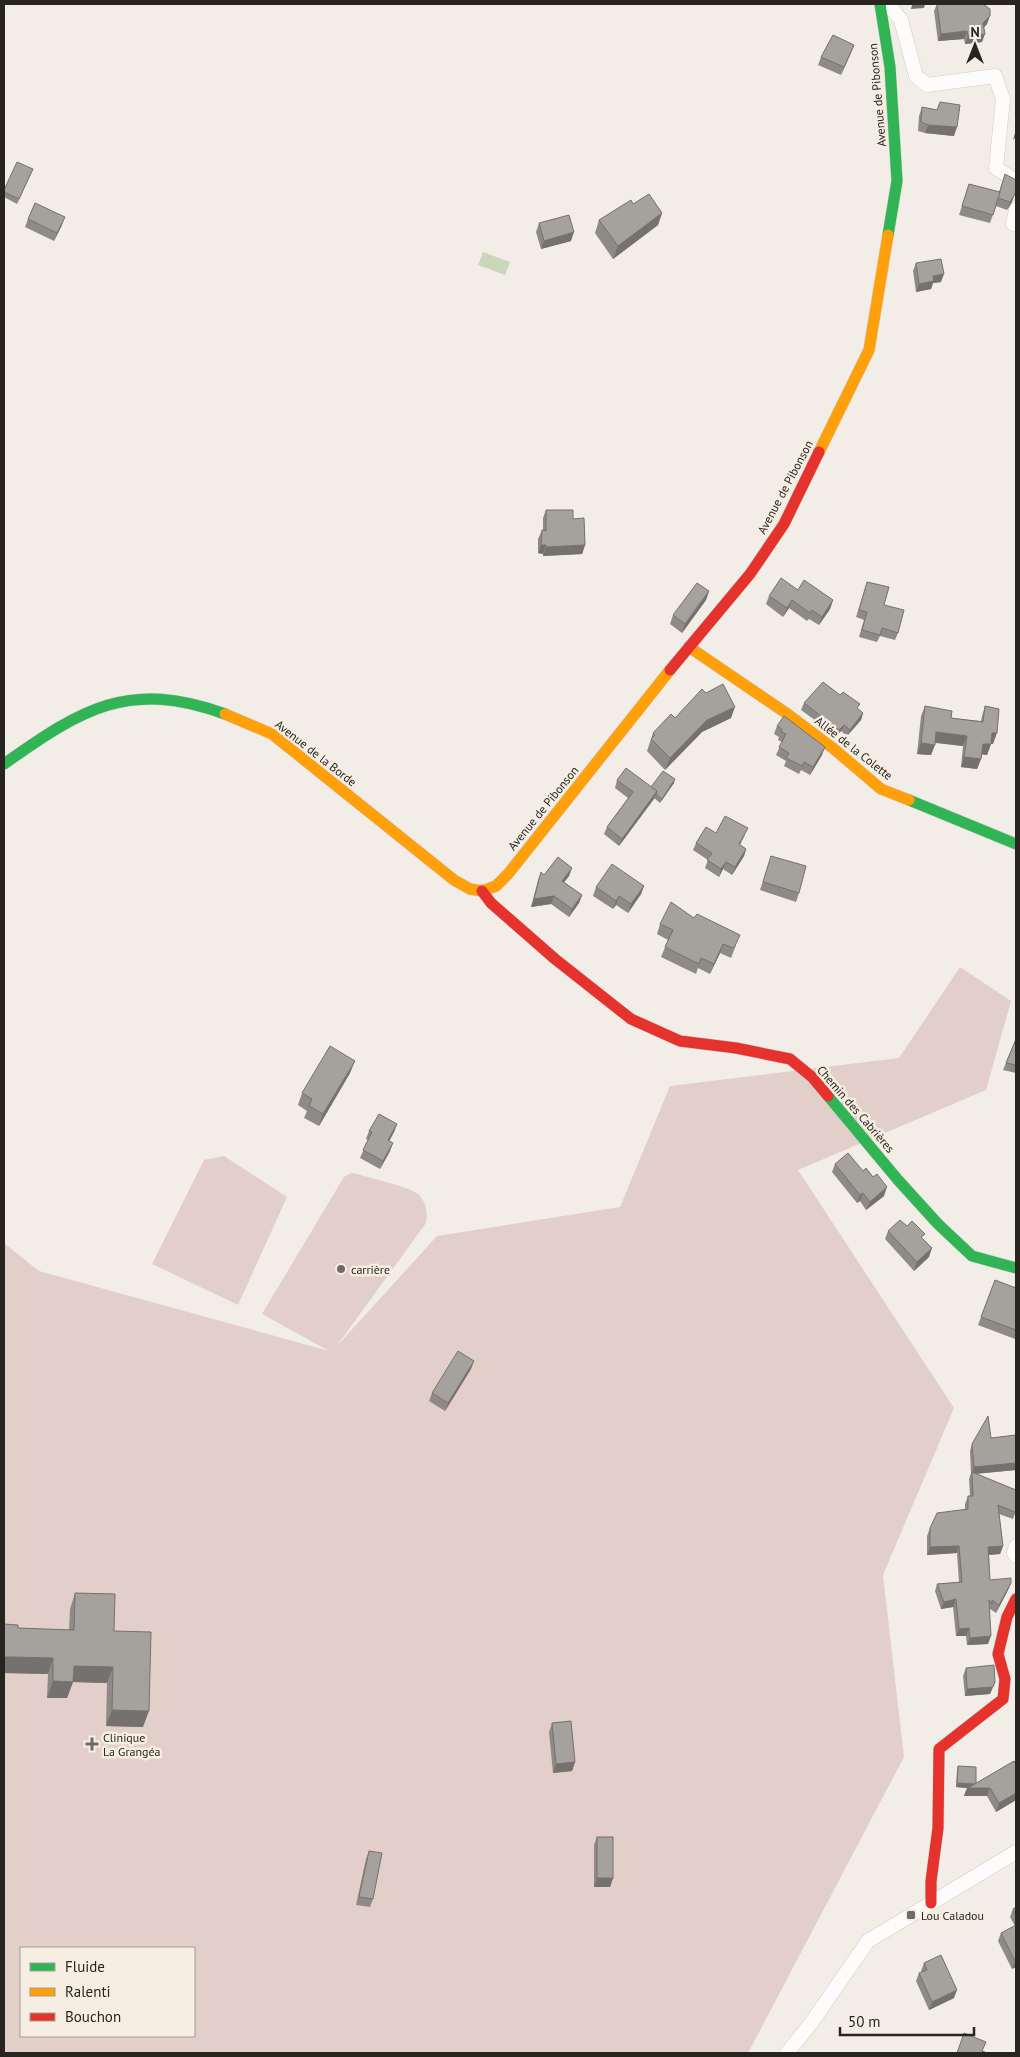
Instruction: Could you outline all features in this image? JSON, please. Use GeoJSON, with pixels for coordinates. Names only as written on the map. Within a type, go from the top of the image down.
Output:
{"type":"FeatureCollection","features":[{"type":"Feature","properties":{"kind":"street","name":"Avenue de Pibonson"},"geometry":{"type":"LineString","coordinates":[[482,892],[496,886],[508,874],[689,646],[750,574],[784,524],[869,350],[897,181],[890,67],[880,4]]}},
{"type":"Feature","properties":{"kind":"street"},"geometry":{"type":"LineString","coordinates":[[888,4],[902,20],[916,76],[927,85],[995,76],[1003,99],[996,168],[1016,181]]}},
{"type":"Feature","properties":{"kind":"street","name":"Allée de la Colette"},"geometry":{"type":"LineString","coordinates":[[689,646],[786,713],[881,789],[1016,844]]}},
{"type":"Feature","properties":{"kind":"street","name":"Avenue de la Borde"},"geometry":{"type":"LineString","coordinates":[[4,764],[61,725],[105,706],[132,699],[154,698],[221,712],[247,721],[272,734],[454,880],[470,889],[482,892]]}},
{"type":"Feature","properties":{"kind":"street","name":"Chemin des Cabrières"},"geometry":{"type":"LineString","coordinates":[[482,892],[491,903],[555,959],[630,1019],[680,1041],[736,1048],[790,1059],[812,1077],[898,1180],[938,1224],[972,1256],[1016,1268]]}},
{"type":"Feature","properties":{"kind":"street"},"geometry":{"type":"LineString","coordinates":[[1016,1546],[1014,1554],[1016,1556]]}},
{"type":"Feature","properties":{"kind":"street"},"geometry":{"type":"LineString","coordinates":[[931,1903],[931,1881],[938,1828],[939,1749],[1003,1699],[1005,1679],[998,1654],[1007,1617],[1016,1599]]}},
{"type":"Feature","properties":{"kind":"street"},"geometry":{"type":"LineString","coordinates":[[787,2053],[812,2022],[868,1941],[1016,1852]]}},
{"type":"Feature","properties":{"kind":"shaded area"},"geometry":{"type":"Polygon","coordinates":[[[483,252],[510,262],[505,275],[478,265],[483,252]]]}},
{"type":"Feature","properties":{"kind":"shaded area"},"geometry":{"type":"Polygon","coordinates":[[[960,967],[1011,1001],[986,1090],[798,1170],[954,1408],[883,1575],[904,1757],[748,2053],[4,2053],[4,1243],[39,1271],[329,1351],[262,1314],[344,1177],[351,1173],[357,1174],[414,1191],[425,1204],[427,1219],[426,1223],[336,1347],[437,1236],[620,1207],[670,1086],[899,1058],[960,967]]]}},
{"type":"Feature","properties":{"kind":"shaded area"},"geometry":{"type":"Polygon","coordinates":[[[224,1156],[287,1197],[238,1305],[152,1264],[204,1160],[224,1156]]]}},
{"type":"Feature","properties":{"kind":"building"},"geometry":{"type":"Polygon","coordinates":[[[937,4],[983,4],[990,9],[990,16],[983,23],[985,34],[968,36],[967,31],[941,34],[937,4]]]}},
{"type":"Feature","properties":{"kind":"building"},"geometry":{"type":"Polygon","coordinates":[[[833,35],[854,45],[844,67],[821,57],[833,35]]]}},
{"type":"Feature","properties":{"kind":"building"},"geometry":{"type":"Polygon","coordinates":[[[940,102],[960,105],[957,127],[928,125],[921,122],[922,107],[937,110],[940,102]]]}},
{"type":"Feature","properties":{"kind":"building"},"geometry":{"type":"Polygon","coordinates":[[[17,162],[33,169],[19,199],[4,192],[17,162]]]}},
{"type":"Feature","properties":{"kind":"building"},"geometry":{"type":"Polygon","coordinates":[[[1005,174],[1016,180],[1015,194],[1010,202],[998,198],[1005,174]]]}},
{"type":"Feature","properties":{"kind":"building"},"geometry":{"type":"Polygon","coordinates":[[[969,184],[1000,192],[993,215],[962,206],[969,184]]]}},
{"type":"Feature","properties":{"kind":"building"},"geometry":{"type":"Polygon","coordinates":[[[649,194],[662,213],[618,246],[599,220],[631,200],[633,204],[649,194]]]}},
{"type":"Feature","properties":{"kind":"building"},"geometry":{"type":"Polygon","coordinates":[[[35,203],[65,217],[57,233],[28,219],[35,203]]]}},
{"type":"Feature","properties":{"kind":"building"},"geometry":{"type":"Polygon","coordinates":[[[569,215],[574,232],[544,241],[539,223],[569,215]]]}},
{"type":"Feature","properties":{"kind":"building"},"geometry":{"type":"Polygon","coordinates":[[[941,259],[944,274],[933,276],[934,281],[919,284],[916,263],[941,259]]]}},
{"type":"Feature","properties":{"kind":"building"},"geometry":{"type":"Polygon","coordinates":[[[546,510],[573,510],[573,519],[584,518],[585,545],[546,547],[546,545],[541,545],[542,530],[546,531],[546,510]]]}},
{"type":"Feature","properties":{"kind":"building"},"geometry":{"type":"Polygon","coordinates":[[[781,578],[798,590],[804,580],[833,600],[822,617],[812,610],[810,613],[792,600],[787,608],[769,596],[781,578]]]}},
{"type":"Feature","properties":{"kind":"building"},"geometry":{"type":"Polygon","coordinates":[[[867,582],[889,587],[884,605],[904,610],[898,633],[882,628],[880,635],[862,630],[867,612],[859,610],[867,582]]]}},
{"type":"Feature","properties":{"kind":"building"},"geometry":{"type":"Polygon","coordinates":[[[697,583],[709,591],[685,624],[673,615],[697,583]]]}},
{"type":"Feature","properties":{"kind":"building"},"geometry":{"type":"Polygon","coordinates":[[[823,682],[840,695],[843,692],[860,704],[857,708],[863,713],[850,730],[844,725],[839,730],[804,703],[823,682]]]}},
{"type":"Feature","properties":{"kind":"building"},"geometry":{"type":"Polygon","coordinates":[[[723,684],[735,707],[707,720],[670,758],[651,739],[655,735],[653,733],[671,714],[675,718],[702,689],[706,693],[723,684]]]}},
{"type":"Feature","properties":{"kind":"building"},"geometry":{"type":"Polygon","coordinates":[[[925,706],[952,711],[951,718],[983,722],[985,706],[999,709],[997,733],[992,733],[991,744],[983,744],[981,759],[964,757],[967,736],[936,732],[935,745],[921,743],[925,706]]]}},
{"type":"Feature","properties":{"kind":"building"},"geometry":{"type":"Polygon","coordinates":[[[784,716],[825,747],[813,767],[804,762],[802,766],[786,758],[789,753],[779,747],[786,734],[781,732],[782,729],[777,726],[784,716]]]}},
{"type":"Feature","properties":{"kind":"building"},"geometry":{"type":"Polygon","coordinates":[[[626,768],[657,791],[622,839],[607,827],[633,792],[617,780],[626,768]]]}},
{"type":"Feature","properties":{"kind":"building"},"geometry":{"type":"Polygon","coordinates":[[[663,771],[675,779],[662,799],[656,794],[657,791],[651,787],[663,771]]]}},
{"type":"Feature","properties":{"kind":"building"},"geometry":{"type":"Polygon","coordinates":[[[725,816],[748,828],[739,844],[746,849],[735,867],[726,862],[721,869],[707,860],[712,853],[696,843],[706,827],[716,833],[725,816]]]}},
{"type":"Feature","properties":{"kind":"building"},"geometry":{"type":"Polygon","coordinates":[[[771,856],[806,866],[799,893],[763,882],[771,856]]]}},
{"type":"Feature","properties":{"kind":"building"},"geometry":{"type":"Polygon","coordinates":[[[558,857],[572,868],[562,881],[582,895],[572,909],[554,896],[534,899],[541,872],[544,875],[558,857]]]}},
{"type":"Feature","properties":{"kind":"building"},"geometry":{"type":"Polygon","coordinates":[[[612,864],[644,886],[631,904],[619,896],[616,901],[596,887],[612,864]]]}},
{"type":"Feature","properties":{"kind":"building"},"geometry":{"type":"Polygon","coordinates":[[[671,902],[694,918],[697,914],[740,935],[734,948],[723,944],[714,964],[701,958],[699,964],[665,947],[673,930],[660,924],[671,902]]]}},
{"type":"Feature","properties":{"kind":"building"},"geometry":{"type":"Polygon","coordinates":[[[1016,1039],[1016,1065],[1006,1063],[1016,1039]]]}},
{"type":"Feature","properties":{"kind":"building"},"geometry":{"type":"Polygon","coordinates":[[[330,1046],[355,1061],[323,1114],[309,1106],[312,1099],[302,1093],[330,1046]]]}},
{"type":"Feature","properties":{"kind":"building"},"geometry":{"type":"Polygon","coordinates":[[[379,1114],[397,1124],[388,1140],[393,1143],[383,1161],[363,1150],[372,1132],[369,1131],[379,1114]]]}},
{"type":"Feature","properties":{"kind":"building"},"geometry":{"type":"Polygon","coordinates":[[[848,1153],[863,1171],[866,1168],[873,1177],[877,1174],[887,1187],[870,1202],[863,1193],[860,1195],[835,1164],[848,1153]]]}},
{"type":"Feature","properties":{"kind":"building"},"geometry":{"type":"Polygon","coordinates":[[[900,1220],[907,1226],[912,1221],[925,1234],[921,1237],[932,1248],[917,1262],[888,1231],[900,1220]]]}},
{"type":"Feature","properties":{"kind":"building"},"geometry":{"type":"Polygon","coordinates":[[[995,1280],[1016,1288],[1016,1330],[981,1317],[995,1280]]]}},
{"type":"Feature","properties":{"kind":"building"},"geometry":{"type":"Polygon","coordinates":[[[458,1351],[474,1361],[448,1403],[432,1393],[458,1351]]]}},
{"type":"Feature","properties":{"kind":"building"},"geometry":{"type":"Polygon","coordinates":[[[988,1416],[991,1438],[1016,1435],[1016,1463],[974,1467],[972,1444],[988,1416]]]}},
{"type":"Feature","properties":{"kind":"building"},"geometry":{"type":"Polygon","coordinates":[[[972,1472],[1016,1490],[1016,1510],[1015,1512],[998,1505],[1003,1546],[988,1547],[990,1580],[1011,1578],[1011,1583],[999,1605],[992,1600],[992,1604],[989,1600],[991,1636],[970,1638],[969,1628],[959,1629],[956,1599],[944,1602],[937,1584],[962,1582],[959,1546],[930,1547],[930,1528],[937,1513],[968,1509],[968,1496],[973,1496],[972,1472]]]}},
{"type":"Feature","properties":{"kind":"building","name":"Clinique La Grangéa"},"geometry":{"type":"Polygon","coordinates":[[[75,1593],[115,1594],[114,1631],[151,1632],[149,1711],[112,1710],[113,1667],[74,1666],[73,1682],[53,1681],[53,1658],[4,1657],[4,1624],[18,1625],[18,1628],[74,1630],[75,1593]]]}},
{"type":"Feature","properties":{"kind":"building"},"geometry":{"type":"Polygon","coordinates":[[[994,1665],[995,1682],[993,1687],[967,1689],[966,1668],[994,1665]]]}},
{"type":"Feature","properties":{"kind":"building"},"geometry":{"type":"Polygon","coordinates":[[[571,1721],[575,1762],[556,1764],[552,1723],[571,1721]]]}},
{"type":"Feature","properties":{"kind":"building"},"geometry":{"type":"Polygon","coordinates":[[[1014,1761],[1016,1765],[1016,1793],[999,1803],[990,1788],[968,1788],[1014,1761]]]}},
{"type":"Feature","properties":{"kind":"building"},"geometry":{"type":"Polygon","coordinates":[[[958,1766],[976,1767],[976,1783],[957,1783],[958,1766]]]}},
{"type":"Feature","properties":{"kind":"building"},"geometry":{"type":"Polygon","coordinates":[[[597,1837],[613,1837],[613,1878],[597,1878],[597,1837]]]}},
{"type":"Feature","properties":{"kind":"building"},"geometry":{"type":"Polygon","coordinates":[[[369,1851],[382,1853],[373,1899],[359,1897],[369,1851]]]}},
{"type":"Feature","properties":{"kind":"building"},"geometry":{"type":"Polygon","coordinates":[[[1016,1925],[1016,1960],[1015,1961],[1001,1933],[1016,1925]]]}},
{"type":"Feature","properties":{"kind":"building"},"geometry":{"type":"Polygon","coordinates":[[[941,1955],[957,1990],[932,2002],[919,1973],[927,1970],[924,1963],[941,1955]]]}},
{"type":"Feature","properties":{"kind":"building"},"geometry":{"type":"Polygon","coordinates":[[[964,2033],[986,2042],[982,2051],[985,2052],[957,2053],[964,2033]]]}},
{"type":"Feature","properties":{"kind":"traffic: fast"},"geometry":{"type":"LineString","coordinates":[[880,4],[890,67],[897,181],[888,235]]}},
{"type":"Feature","properties":{"kind":"traffic: fast"},"geometry":{"type":"LineString","coordinates":[[4,764],[58,728],[107,705],[133,700],[161,699],[191,704],[225,714]]}},
{"type":"Feature","properties":{"kind":"traffic: fast"},"geometry":{"type":"LineString","coordinates":[[909,800],[1016,844]]}},
{"type":"Feature","properties":{"kind":"traffic: fast"},"geometry":{"type":"LineString","coordinates":[[828,1096],[898,1180],[938,1224],[972,1256],[1016,1268]]}},
{"type":"Feature","properties":{"kind":"traffic: slow"},"geometry":{"type":"LineString","coordinates":[[819,452],[869,350],[888,235]]}},
{"type":"Feature","properties":{"kind":"traffic: slow"},"geometry":{"type":"LineString","coordinates":[[689,647],[786,713],[834,749],[881,789],[909,800]]}},
{"type":"Feature","properties":{"kind":"traffic: slow"},"geometry":{"type":"LineString","coordinates":[[482,891],[496,886],[508,874],[670,670]]}},
{"type":"Feature","properties":{"kind":"traffic: slow"},"geometry":{"type":"LineString","coordinates":[[225,714],[272,734],[454,880],[470,889],[482,891]]}},
{"type":"Feature","properties":{"kind":"traffic: jam"},"geometry":{"type":"LineString","coordinates":[[670,670],[750,574],[784,524],[819,452]]}},
{"type":"Feature","properties":{"kind":"traffic: jam"},"geometry":{"type":"LineString","coordinates":[[482,891],[491,903],[555,959],[631,1019],[680,1041],[736,1048],[790,1059],[812,1077],[828,1096]]}},
{"type":"Feature","properties":{"kind":"traffic: jam"},"geometry":{"type":"LineString","coordinates":[[931,1903],[931,1881],[938,1828],[939,1749],[1003,1699],[1005,1679],[998,1654],[1007,1617],[1016,1599]]}},
{"type":"Feature","properties":{"kind":"place","name":"carrière"},"geometry":{"type":"Point","coordinates":[341,1269]}},
{"type":"Feature","properties":{"kind":"place","name":"Clinique La Grangéa"},"geometry":{"type":"Point","coordinates":[92,1744]}},
{"type":"Feature","properties":{"kind":"place","name":"Lou Caladou"},"geometry":{"type":"Point","coordinates":[911,1915]}}]}
